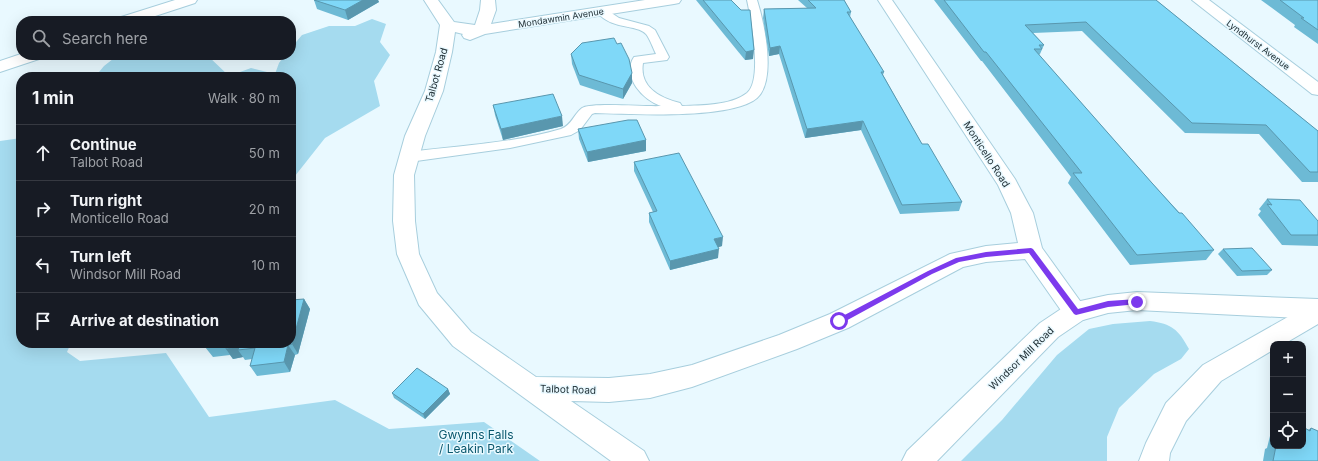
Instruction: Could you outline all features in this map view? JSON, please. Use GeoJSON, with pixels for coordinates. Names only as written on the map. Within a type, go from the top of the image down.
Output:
{"type":"FeatureCollection","features":[{"type":"Feature","properties":{"kind":"street"},"geometry":{"type":"LineString","coordinates":[[140,16],[190,0]]}},
{"type":"Feature","properties":{"kind":"street"},"geometry":{"type":"LineString","coordinates":[[431,0],[448,26]]}},
{"type":"Feature","properties":{"kind":"street"},"geometry":{"type":"LineString","coordinates":[[444,52],[458,40],[481,30],[488,10],[488,0]]}},
{"type":"Feature","properties":{"kind":"street","name":"Mondawmin Avenue"},"geometry":{"type":"LineString","coordinates":[[448,26],[481,30],[603,12],[646,2],[674,0]]}},
{"type":"Feature","properties":{"kind":"street","name":"Monticello Road"},"geometry":{"type":"LineString","coordinates":[[885,0],[1008,184],[1022,213],[1031,250],[1076,312]]}},
{"type":"Feature","properties":{"kind":"street","name":"Lyndhurst Avenue"},"geometry":{"type":"LineString","coordinates":[[1199,0],[1318,90]]}},
{"type":"Feature","properties":{"kind":"street","name":"Talbot Road"},"geometry":{"type":"LineString","coordinates":[[448,26],[444,52],[434,91],[415,136],[404,174],[404,221],[408,254],[428,298],[462,339],[531,388],[610,390],[650,386],[692,376],[788,342],[839,321],[930,272],[958,260],[986,254],[1031,250]]}},
{"type":"Feature","properties":{"kind":"street"},"geometry":{"type":"LineString","coordinates":[[0,67],[19,60]]}},
{"type":"Feature","properties":{"kind":"street","name":"Windsor Mill Road"},"geometry":{"type":"LineString","coordinates":[[917,461],[1049,330],[1076,312],[1108,304],[1137,302],[1318,309]]}},
{"type":"Feature","properties":{"kind":"street"},"geometry":{"type":"LineString","coordinates":[[1154,461],[1156,452],[1176,412],[1212,373],[1318,312]]}},
{"type":"Feature","properties":{"kind":"street"},"geometry":{"type":"LineString","coordinates":[[531,388],[634,461]]}},
{"type":"Feature","properties":{"kind":"lane"},"geometry":{"type":"LineString","coordinates":[[409,157],[510,144],[566,132],[574,127],[587,111],[594,109],[673,111],[698,109],[741,102],[753,96],[757,90],[761,68],[761,50],[752,0]]}},
{"type":"Feature","properties":{"kind":"lane"},"geometry":{"type":"LineString","coordinates":[[603,12],[616,21],[645,28],[651,32],[654,37],[663,57],[638,60],[636,64],[640,85],[646,93],[652,98],[663,103],[677,107],[698,109]]}},
{"type":"Feature","properties":{"kind":"green space"},"geometry":{"type":"Polygon","coordinates":[[[372,19],[386,24],[380,42],[390,55],[374,81],[380,106],[325,138],[296,175],[296,72],[276,72],[279,63],[281,60],[296,60],[296,42],[302,35],[329,26],[355,26],[372,19]]]}},
{"type":"Feature","properties":{"kind":"green space"},"geometry":{"type":"Polygon","coordinates":[[[112,60],[212,60],[225,72],[99,72],[112,60]]]}},
{"type":"Feature","properties":{"kind":"green space"},"geometry":{"type":"Polygon","coordinates":[[[251,68],[267,72],[240,72],[251,68]]]}},
{"type":"Feature","properties":{"kind":"green space","name":"Gwynns Falls / Leakin Park"},"geometry":{"type":"Polygon","coordinates":[[[16,139],[16,348],[69,348],[67,352],[80,361],[166,353],[209,417],[335,400],[389,429],[484,422],[540,461],[0,461],[0,141],[16,139]]]}},
{"type":"Feature","properties":{"kind":"green space"},"geometry":{"type":"Polygon","coordinates":[[[1150,321],[1164,324],[1174,329],[1178,332],[1189,349],[1181,359],[1154,374],[1119,408],[1107,437],[1107,461],[961,461],[1002,420],[1057,355],[1089,329],[1113,324],[1150,321]]]}},
{"type":"Feature","properties":{"kind":"building"},"geometry":{"type":"Polygon","coordinates":[[[314,0],[363,0],[345,10],[314,0]]]}},
{"type":"Feature","properties":{"kind":"building"},"geometry":{"type":"Polygon","coordinates":[[[703,0],[731,0],[741,10],[750,10],[754,50],[746,52],[703,0]]]}},
{"type":"Feature","properties":{"kind":"building"},"geometry":{"type":"Polygon","coordinates":[[[808,0],[844,0],[851,12],[847,12],[884,72],[881,72],[922,144],[928,144],[962,202],[902,205],[863,121],[807,129],[780,46],[770,48],[764,9],[816,8],[808,0]]]}},
{"type":"Feature","properties":{"kind":"building"},"geometry":{"type":"Polygon","coordinates":[[[944,0],[1156,0],[1318,131],[1318,172],[1310,172],[1266,125],[1192,123],[1086,22],[1025,25],[1044,45],[1039,45],[1042,49],[1034,49],[1152,183],[1179,213],[1182,213],[1214,250],[1137,255],[1073,173],[1082,173],[944,0]]]}},
{"type":"Feature","properties":{"kind":"building"},"geometry":{"type":"Polygon","coordinates":[[[1280,0],[1318,0],[1318,30],[1301,18],[1304,18],[1280,0]]]}},
{"type":"Feature","properties":{"kind":"building"},"geometry":{"type":"Polygon","coordinates":[[[614,38],[617,44],[621,43],[629,59],[632,73],[623,89],[579,75],[571,54],[582,43],[614,38]]]}},
{"type":"Feature","properties":{"kind":"building"},"geometry":{"type":"Polygon","coordinates":[[[553,94],[562,116],[501,129],[493,105],[553,94]]]}},
{"type":"Feature","properties":{"kind":"building"},"geometry":{"type":"Polygon","coordinates":[[[628,120],[637,120],[646,140],[587,152],[578,129],[628,120]]]}},
{"type":"Feature","properties":{"kind":"building"},"geometry":{"type":"Polygon","coordinates":[[[679,153],[723,237],[714,239],[719,249],[670,261],[649,213],[657,211],[634,162],[679,153]]]}},
{"type":"Feature","properties":{"kind":"building"},"geometry":{"type":"Polygon","coordinates":[[[1267,199],[1300,200],[1318,221],[1318,235],[1291,235],[1267,204],[1272,205],[1267,199]]]}},
{"type":"Feature","properties":{"kind":"building"},"geometry":{"type":"Polygon","coordinates":[[[1252,248],[1272,270],[1242,271],[1223,249],[1252,248]]]}},
{"type":"Feature","properties":{"kind":"building"},"geometry":{"type":"Polygon","coordinates":[[[304,299],[296,329],[296,300],[304,299]]]}},
{"type":"Feature","properties":{"kind":"building"},"geometry":{"type":"Polygon","coordinates":[[[239,348],[255,348],[238,350],[239,348]]]}},
{"type":"Feature","properties":{"kind":"building"},"geometry":{"type":"Polygon","coordinates":[[[255,348],[287,348],[284,362],[250,366],[255,348]]]}},
{"type":"Feature","properties":{"kind":"building"},"geometry":{"type":"Polygon","coordinates":[[[417,368],[448,389],[423,414],[392,393],[417,368]]]}},
{"type":"Feature","properties":{"kind":"building"},"geometry":{"type":"Polygon","coordinates":[[[1311,428],[1318,431],[1318,461],[1273,461],[1275,449],[1306,449],[1306,429],[1310,431],[1311,428]]]}},
{"type":"Feature","properties":{"kind":"route"},"geometry":{"type":"LineString","coordinates":[[839,321],[930,272],[958,260],[986,254],[1031,250],[1076,312],[1108,304],[1137,302]]}}]}
